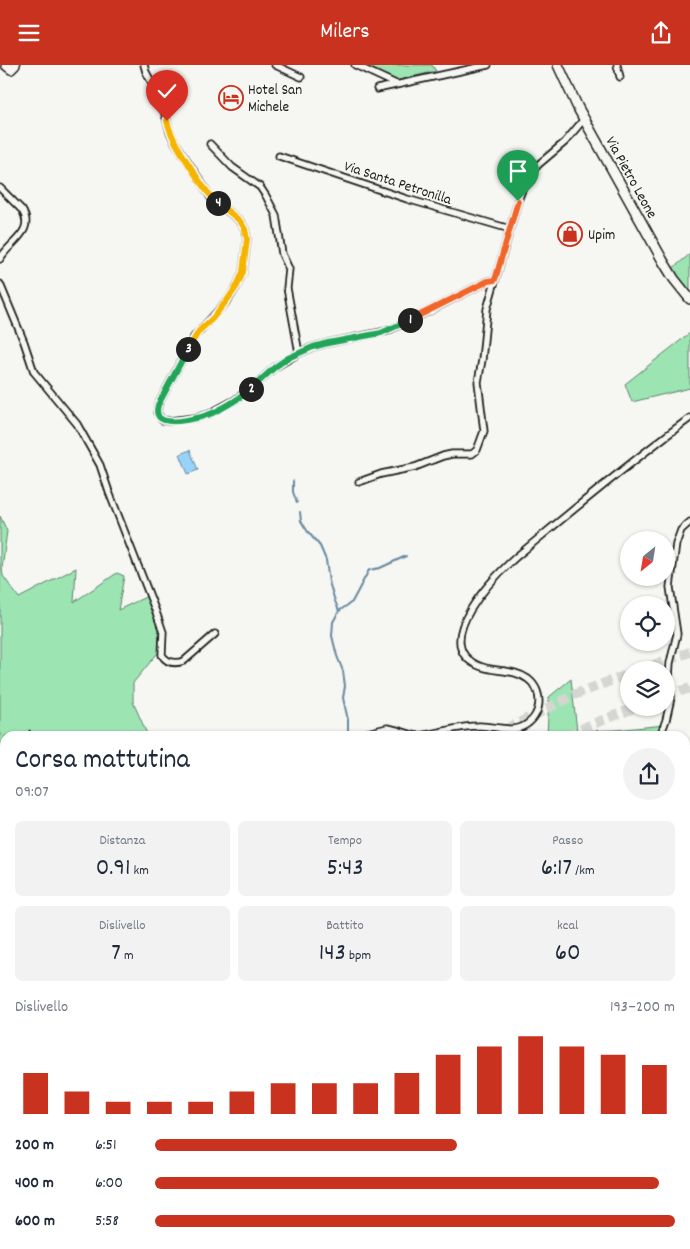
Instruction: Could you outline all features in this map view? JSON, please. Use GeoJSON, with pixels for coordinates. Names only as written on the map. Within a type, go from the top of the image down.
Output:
{"type":"FeatureCollection","features":[{"type":"Feature","properties":{"kind":"main road"},"geometry":{"type":"LineString","coordinates":[[6,65],[11,69],[15,65]]}},
{"type":"Feature","properties":{"kind":"main road","name":"Via Pietro Leone"},"geometry":{"type":"LineString","coordinates":[[558,65],[578,108],[663,261],[690,299]]}},
{"type":"Feature","properties":{"kind":"street"},"geometry":{"type":"LineString","coordinates":[[144,65],[161,100],[170,132],[175,142],[211,197],[240,221],[245,229],[247,239],[240,280],[224,305],[194,337],[158,405],[157,413],[159,417],[166,421],[194,419],[216,412],[250,390],[275,367],[299,353],[328,343],[387,331],[488,281],[495,280]]}},
{"type":"Feature","properties":{"kind":"street"},"geometry":{"type":"LineString","coordinates":[[275,65],[301,77]]}},
{"type":"Feature","properties":{"kind":"street"},"geometry":{"type":"LineString","coordinates":[[355,65],[396,84]]}},
{"type":"Feature","properties":{"kind":"street"},"geometry":{"type":"LineString","coordinates":[[377,89],[488,65]]}},
{"type":"Feature","properties":{"kind":"street"},"geometry":{"type":"LineString","coordinates":[[616,65],[620,77]]}},
{"type":"Feature","properties":{"kind":"street"},"geometry":{"type":"LineString","coordinates":[[359,482],[381,474],[415,467],[443,456],[472,454],[477,450],[484,427],[478,382],[487,309],[518,201],[530,173],[565,142],[584,119]]}},
{"type":"Feature","properties":{"kind":"street"},"geometry":{"type":"LineString","coordinates":[[210,144],[232,167],[260,187],[276,215],[282,254],[290,269],[287,288],[299,353]]}},
{"type":"Feature","properties":{"kind":"street","name":"Via Santa Petronilla"},"geometry":{"type":"LineString","coordinates":[[279,156],[422,203],[510,229]]}},
{"type":"Feature","properties":{"kind":"street"},"geometry":{"type":"LineString","coordinates":[[0,188],[22,210],[27,224],[24,231],[0,259]]}},
{"type":"Feature","properties":{"kind":"street"},"geometry":{"type":"LineString","coordinates":[[0,285],[34,371],[77,424],[100,465],[163,632],[163,657],[168,661],[180,663],[215,635]]}},
{"type":"Feature","properties":{"kind":"street"},"geometry":{"type":"LineString","coordinates":[[446,731],[477,725],[513,729],[529,723],[535,716],[539,704],[538,695],[535,687],[529,680],[510,672],[482,667],[473,663],[462,651],[460,631],[465,619],[491,583],[516,557],[604,484],[690,418]]}},
{"type":"Feature","properties":{"kind":"street"},"geometry":{"type":"LineString","coordinates":[[662,731],[671,698],[669,671],[677,634],[670,587],[676,544],[681,530],[690,522]]}},
{"type":"Feature","properties":{"kind":"street"},"geometry":{"type":"LineString","coordinates":[[375,731],[387,728],[400,731]]}},
{"type":"Feature","properties":{"kind":"green space"},"geometry":{"type":"Polygon","coordinates":[[[365,65],[432,65],[436,71],[395,81],[365,65]]]}},
{"type":"Feature","properties":{"kind":"green space"},"geometry":{"type":"Polygon","coordinates":[[[690,254],[690,291],[672,269],[690,254]]]}},
{"type":"Feature","properties":{"kind":"green space"},"geometry":{"type":"Polygon","coordinates":[[[690,333],[690,388],[632,402],[625,384],[690,333]]]}},
{"type":"Feature","properties":{"kind":"green space"},"geometry":{"type":"Polygon","coordinates":[[[0,516],[7,531],[2,568],[3,576],[19,598],[76,568],[74,602],[117,573],[124,576],[118,610],[150,595],[163,632],[162,649],[133,683],[133,702],[146,731],[0,731],[0,516]]]}},
{"type":"Feature","properties":{"kind":"green space"},"geometry":{"type":"Polygon","coordinates":[[[571,679],[577,731],[547,731],[549,697],[571,679]]]}},
{"type":"Feature","properties":{"kind":"green space"},"geometry":{"type":"Polygon","coordinates":[[[665,725],[662,731],[577,731],[615,730],[665,725]]]}},
{"type":"Feature","properties":{"kind":"water"},"geometry":{"type":"Polygon","coordinates":[[[190,450],[198,470],[188,474],[180,454],[190,450]]]}},
{"type":"Feature","properties":{"kind":"waterway"},"geometry":{"type":"LineString","coordinates":[[293,481],[293,492],[297,503]]}},
{"type":"Feature","properties":{"kind":"waterway"},"geometry":{"type":"LineString","coordinates":[[300,512],[301,521],[320,546],[326,560],[329,582],[339,611],[333,622],[332,636],[343,671],[345,686],[343,698],[348,720],[348,731]]}},
{"type":"Feature","properties":{"kind":"waterway"},"geometry":{"type":"LineString","coordinates":[[339,611],[352,602],[369,570],[380,568],[406,556]]}},
{"type":"Feature","properties":{"kind":"tunnel"},"geometry":{"type":"LineString","coordinates":[[664,661],[690,652]]}},
{"type":"Feature","properties":{"kind":"tunnel"},"geometry":{"type":"LineString","coordinates":[[503,731],[576,694],[620,677]]}},
{"type":"Feature","properties":{"kind":"tunnel"},"geometry":{"type":"LineString","coordinates":[[675,693],[690,688]]}},
{"type":"Feature","properties":{"kind":"tunnel"},"geometry":{"type":"LineString","coordinates":[[578,731],[620,714]]}},
{"type":"Feature","properties":{"kind":"place","name":"Hotel San Michele"},"geometry":{"type":"Point","coordinates":[231,98]}},
{"type":"Feature","properties":{"kind":"place","name":"Upim"},"geometry":{"type":"Point","coordinates":[570,234]}},
{"type":"Feature","properties":{"kind":"route"},"geometry":{"type":"LineString","coordinates":[[167,121],[175,142],[208,193],[240,221],[245,229],[247,239],[243,272],[237,286],[220,310],[194,337],[158,405],[157,413],[159,417],[166,421],[194,419],[216,412],[250,390],[288,358],[313,347],[387,331],[488,281],[495,280],[518,201]]}}]}
